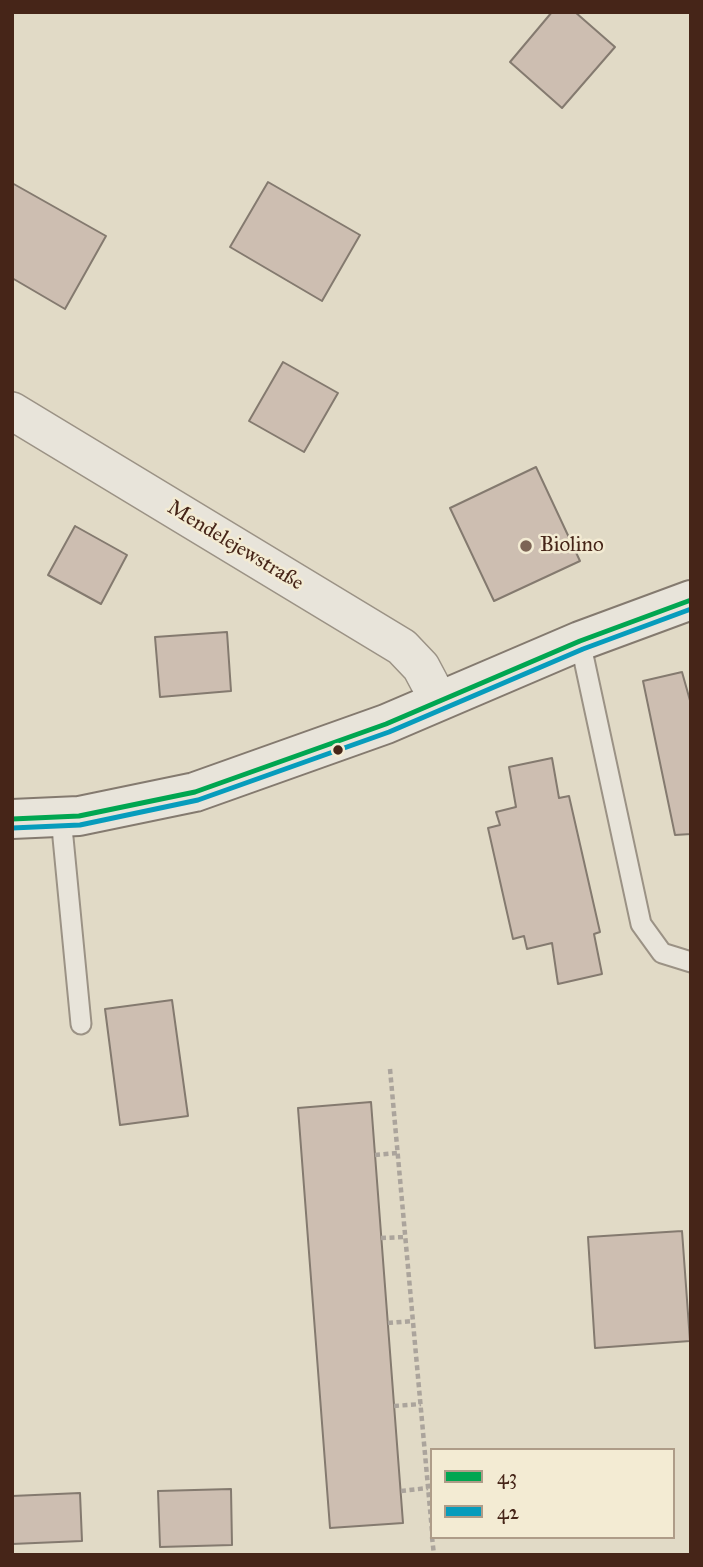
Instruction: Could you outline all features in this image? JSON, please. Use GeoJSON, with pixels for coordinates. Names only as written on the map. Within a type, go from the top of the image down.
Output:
{"type":"FeatureCollection","features":[{"type":"Feature","properties":{"kind":"main road"},"geometry":{"type":"LineString","coordinates":[[12,819],[79,816],[195,792],[362,733],[580,641],[691,600]]}},
{"type":"Feature","properties":{"kind":"street","name":"Mendelejewstraße"},"geometry":{"type":"LineString","coordinates":[[12,411],[402,647],[422,667],[439,701]]}},
{"type":"Feature","properties":{"kind":"lane"},"geometry":{"type":"LineString","coordinates":[[580,641],[640,924],[662,953],[691,962]]}},
{"type":"Feature","properties":{"kind":"lane"},"geometry":{"type":"LineString","coordinates":[[61,817],[81,1024]]}},
{"type":"Feature","properties":{"kind":"path"},"geometry":{"type":"LineString","coordinates":[[390,1069],[430,1510]]}},
{"type":"Feature","properties":{"kind":"path"},"geometry":{"type":"LineString","coordinates":[[375,1155],[398,1153]]}},
{"type":"Feature","properties":{"kind":"path"},"geometry":{"type":"LineString","coordinates":[[381,1238],[405,1237]]}},
{"type":"Feature","properties":{"kind":"path"},"geometry":{"type":"LineString","coordinates":[[388,1322],[413,1321]]}},
{"type":"Feature","properties":{"kind":"path"},"geometry":{"type":"LineString","coordinates":[[394,1406],[421,1404]]}},
{"type":"Feature","properties":{"kind":"path"},"geometry":{"type":"LineString","coordinates":[[401,1490],[428,1489]]}},
{"type":"Feature","properties":{"kind":"building"},"geometry":{"type":"Polygon","coordinates":[[[552,12],[575,12],[615,47],[562,108],[510,62],[552,12]]]}},
{"type":"Feature","properties":{"kind":"building"},"geometry":{"type":"Polygon","coordinates":[[[268,182],[360,235],[322,301],[230,247],[268,182]]]}},
{"type":"Feature","properties":{"kind":"building"},"geometry":{"type":"Polygon","coordinates":[[[12,183],[106,236],[65,309],[12,278],[12,183]]]}},
{"type":"Feature","properties":{"kind":"building"},"geometry":{"type":"Polygon","coordinates":[[[283,362],[338,393],[304,452],[249,421],[283,362]]]}},
{"type":"Feature","properties":{"kind":"building"},"geometry":{"type":"Polygon","coordinates":[[[536,467],[580,561],[494,601],[450,508],[536,467]]]}},
{"type":"Feature","properties":{"kind":"building"},"geometry":{"type":"Polygon","coordinates":[[[75,526],[127,555],[101,604],[48,575],[75,526]]]}},
{"type":"Feature","properties":{"kind":"building"},"geometry":{"type":"Polygon","coordinates":[[[227,632],[231,691],[160,697],[155,637],[227,632]]]}},
{"type":"Feature","properties":{"kind":"building"},"geometry":{"type":"Polygon","coordinates":[[[682,672],[691,704],[691,834],[675,835],[643,681],[682,672]]]}},
{"type":"Feature","properties":{"kind":"building"},"geometry":{"type":"Polygon","coordinates":[[[552,758],[559,798],[569,796],[600,932],[594,934],[602,974],[558,984],[552,943],[527,949],[524,936],[513,939],[488,828],[500,825],[496,812],[516,807],[509,767],[552,758]]]}},
{"type":"Feature","properties":{"kind":"building"},"geometry":{"type":"Polygon","coordinates":[[[172,1000],[188,1116],[120,1125],[105,1009],[172,1000]]]}},
{"type":"Feature","properties":{"kind":"building"},"geometry":{"type":"Polygon","coordinates":[[[371,1102],[403,1523],[330,1528],[298,1108],[371,1102]]]}},
{"type":"Feature","properties":{"kind":"building"},"geometry":{"type":"Polygon","coordinates":[[[682,1231],[690,1341],[595,1348],[588,1237],[682,1231]]]}},
{"type":"Feature","properties":{"kind":"building"},"geometry":{"type":"Polygon","coordinates":[[[231,1489],[232,1545],[160,1547],[158,1491],[231,1489]]]}},
{"type":"Feature","properties":{"kind":"building"},"geometry":{"type":"Polygon","coordinates":[[[80,1493],[82,1541],[12,1544],[12,1496],[80,1493]]]}},
{"type":"Feature","properties":{"kind":"transit line","name":"43"},"geometry":{"type":"LineString","coordinates":[[12,819],[79,816],[195,792],[386,724],[580,641],[691,600]]}},
{"type":"Feature","properties":{"kind":"transit line","name":"42"},"geometry":{"type":"LineString","coordinates":[[12,828],[80,825],[198,800],[389,732],[583,649],[691,609]]}},
{"type":"Feature","properties":{"kind":"place","name":"Biolino"},"geometry":{"type":"Point","coordinates":[526,546]}}]}
